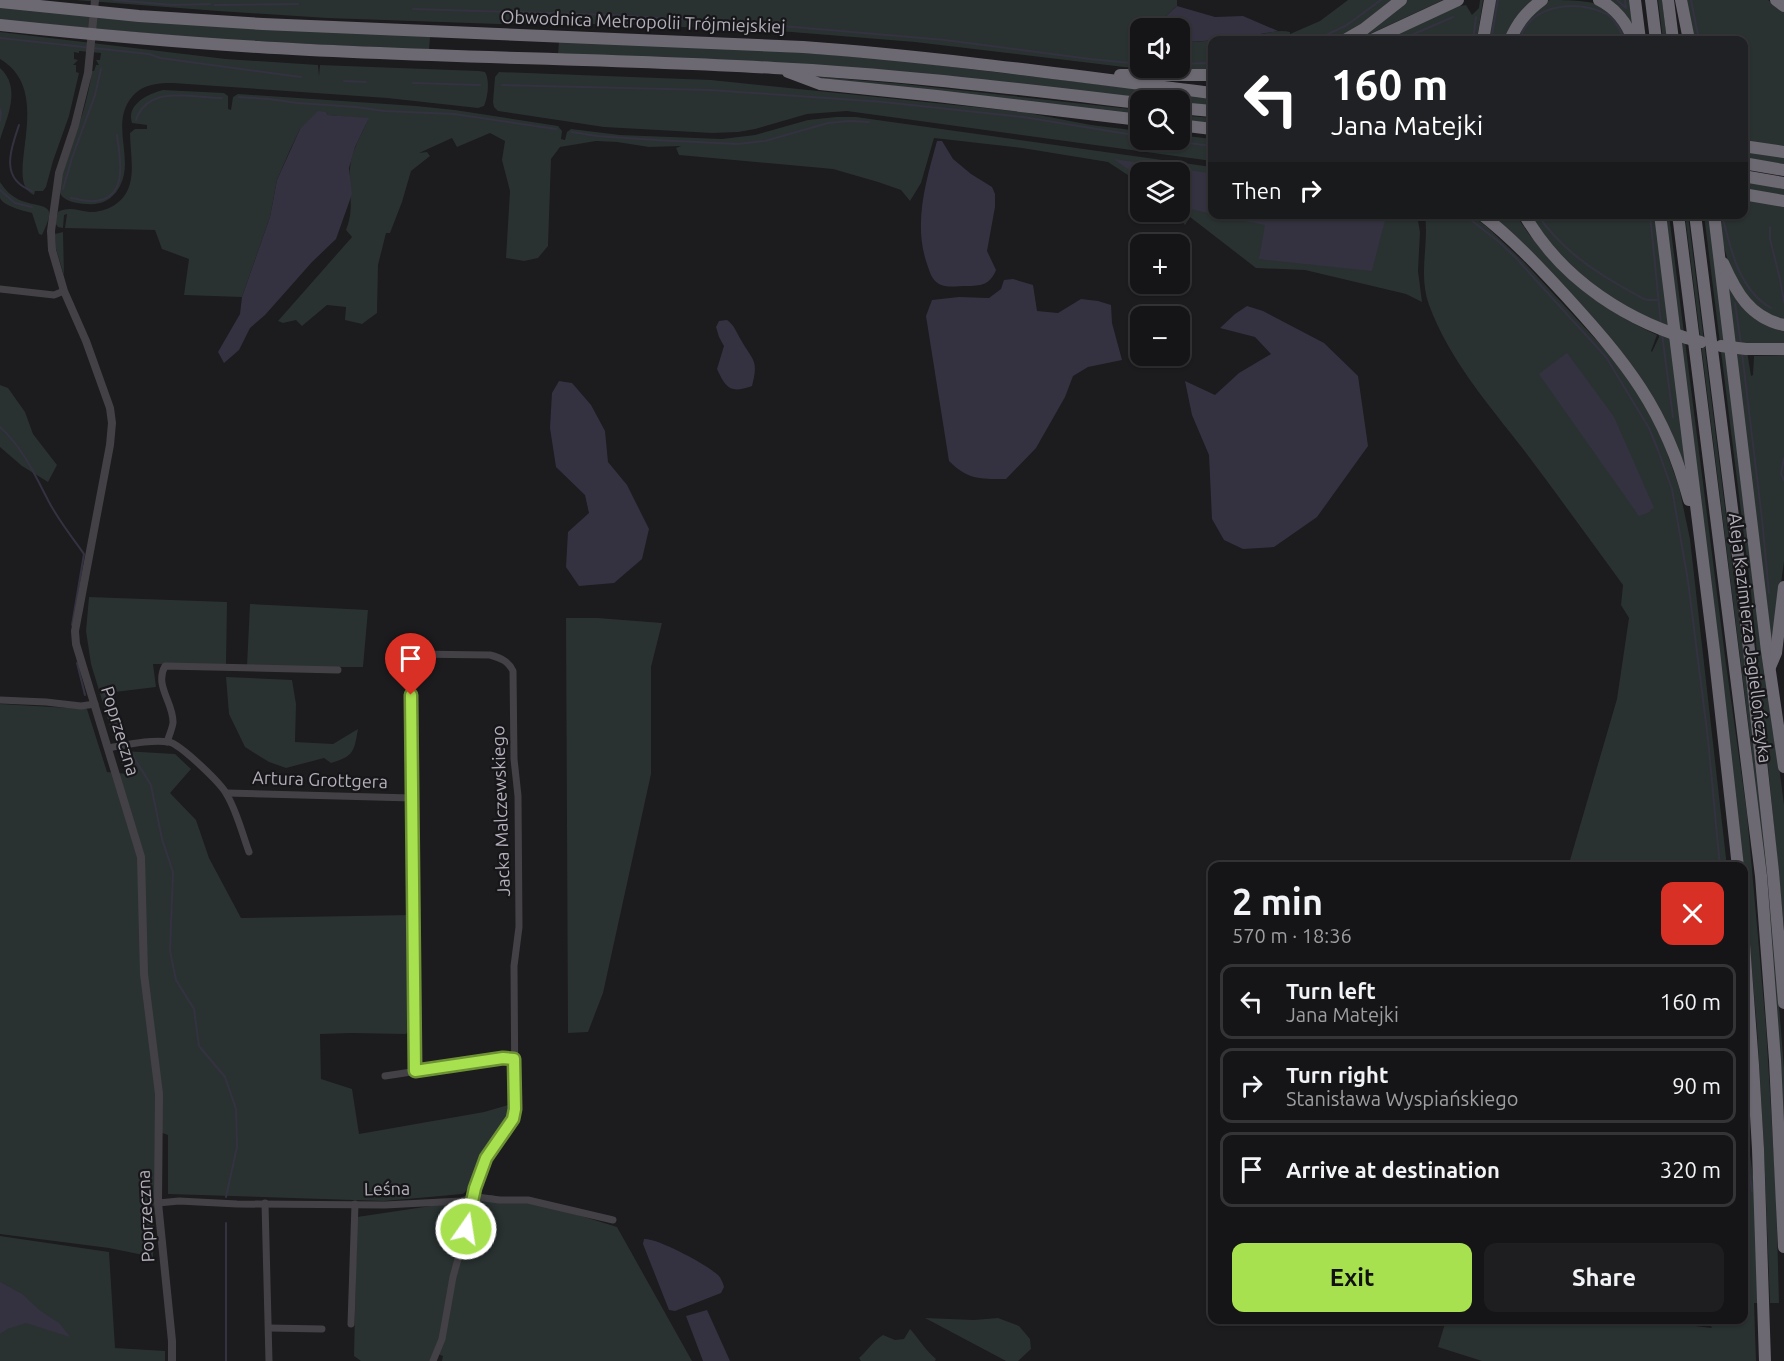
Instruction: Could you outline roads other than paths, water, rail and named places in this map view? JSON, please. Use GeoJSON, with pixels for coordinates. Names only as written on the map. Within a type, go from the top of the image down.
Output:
{"type":"FeatureCollection","features":[{"type":"Feature","properties":{"kind":"highway"},"geometry":{"type":"LineString","coordinates":[[1352,36],[1401,0]]}},
{"type":"Feature","properties":{"kind":"highway"},"geometry":{"type":"LineString","coordinates":[[1381,36],[1458,0]]}},
{"type":"Feature","properties":{"kind":"highway"},"geometry":{"type":"LineString","coordinates":[[1484,36],[1490,0]]}},
{"type":"Feature","properties":{"kind":"highway"},"geometry":{"type":"LineString","coordinates":[[1512,36],[1527,11],[1542,0]]}},
{"type":"Feature","properties":{"kind":"highway"},"geometry":{"type":"LineString","coordinates":[[1599,0],[1606,3],[1621,17],[1631,36]]}},
{"type":"Feature","properties":{"kind":"highway"},"geometry":{"type":"LineString","coordinates":[[1635,0],[1640,36]]}},
{"type":"Feature","properties":{"kind":"highway"},"geometry":{"type":"LineString","coordinates":[[1651,0],[1656,36]]}},
{"type":"Feature","properties":{"kind":"highway"},"geometry":{"type":"LineString","coordinates":[[1668,0],[1672,36]]}},
{"type":"Feature","properties":{"kind":"highway"},"geometry":{"type":"LineString","coordinates":[[1681,0],[1688,36]]}},
{"type":"Feature","properties":{"kind":"highway"},"geometry":{"type":"LineString","coordinates":[[1776,0],[1784,6]]}},
{"type":"Feature","properties":{"kind":"highway","name":"Obwodnica Metropolii Trójmiejskiej"},"geometry":{"type":"LineString","coordinates":[[0,2],[139,16],[263,24],[803,47],[880,53],[1208,92]]}},
{"type":"Feature","properties":{"kind":"highway"},"geometry":{"type":"LineString","coordinates":[[0,25],[260,48],[776,68],[927,79],[1130,102]]}},
{"type":"Feature","properties":{"kind":"highway"},"geometry":{"type":"LineString","coordinates":[[776,68],[820,84],[1130,119]]}},
{"type":"Feature","properties":{"kind":"highway"},"geometry":{"type":"LineString","coordinates":[[1049,72],[1208,75]]}},
{"type":"Feature","properties":{"kind":"highway"},"geometry":{"type":"LineString","coordinates":[[1190,109],[1208,111]]}},
{"type":"Feature","properties":{"kind":"highway"},"geometry":{"type":"LineString","coordinates":[[1190,126],[1208,129]]}},
{"type":"Feature","properties":{"kind":"highway"},"geometry":{"type":"LineString","coordinates":[[1748,147],[1784,152]]}},
{"type":"Feature","properties":{"kind":"highway"},"geometry":{"type":"LineString","coordinates":[[1748,164],[1784,170]]}},
{"type":"Feature","properties":{"kind":"highway"},"geometry":{"type":"LineString","coordinates":[[1748,177],[1784,183]]}},
{"type":"Feature","properties":{"kind":"highway"},"geometry":{"type":"LineString","coordinates":[[1748,195],[1784,201]]}},
{"type":"Feature","properties":{"kind":"highway"},"geometry":{"type":"LineString","coordinates":[[1487,219],[1544,273],[1606,341],[1638,382],[1672,445],[1686,486],[1701,544]]}},
{"type":"Feature","properties":{"kind":"highway"},"geometry":{"type":"LineString","coordinates":[[1527,219],[1545,245],[1580,280],[1602,298],[1630,315],[1658,328],[1696,340],[1746,349],[1784,349]]}},
{"type":"Feature","properties":{"kind":"highway"},"geometry":{"type":"LineString","coordinates":[[1661,219],[1718,683],[1737,862]]}},
{"type":"Feature","properties":{"kind":"highway","name":"Aleja Kazimierza Jagiellończyka"},"geometry":{"type":"LineString","coordinates":[[1679,219],[1761,876],[1775,1060],[1784,1247]]}},
{"type":"Feature","properties":{"kind":"highway","name":"Aleja Kazimierza Jagiellończyka"},"geometry":{"type":"LineString","coordinates":[[1696,219],[1745,616],[1773,872],[1784,1003]]}},
{"type":"Feature","properties":{"kind":"highway"},"geometry":{"type":"LineString","coordinates":[[1715,219],[1723,301],[1784,767]]}},
{"type":"Feature","properties":{"kind":"highway"},"geometry":{"type":"LineString","coordinates":[[1719,253],[1735,290],[1750,308],[1769,321],[1784,325]]}},
{"type":"Feature","properties":{"kind":"highway"},"geometry":{"type":"LineString","coordinates":[[1770,669],[1776,653],[1784,587]]}},
{"type":"Feature","properties":{"kind":"highway"},"geometry":{"type":"LineString","coordinates":[[1748,992],[1758,1149],[1765,1361]]}},
{"type":"Feature","properties":{"kind":"street","name":"Poprzeczna"},"geometry":{"type":"LineString","coordinates":[[95,0],[83,97],[59,173],[51,231],[52,250],[64,291],[90,352],[110,408],[112,423],[110,445],[75,632],[78,653],[141,857],[144,974],[159,1094],[158,1203],[172,1361]]}},
{"type":"Feature","properties":{"kind":"street"},"geometry":{"type":"LineString","coordinates":[[0,289],[54,295],[64,291]]}},
{"type":"Feature","properties":{"kind":"street","name":"Jacka Malczewskiego"},"geometry":{"type":"LineString","coordinates":[[412,798],[411,654],[490,655],[510,664],[513,671],[514,759],[518,796],[519,927],[514,966],[514,1059]]}},
{"type":"Feature","properties":{"kind":"street"},"geometry":{"type":"LineString","coordinates":[[167,742],[173,722],[162,688],[165,666],[338,670]]}},
{"type":"Feature","properties":{"kind":"street"},"geometry":{"type":"LineString","coordinates":[[0,700],[81,706],[94,704]]}},
{"type":"Feature","properties":{"kind":"street"},"geometry":{"type":"LineString","coordinates":[[108,748],[167,742],[176,745],[227,793],[249,852]]}},
{"type":"Feature","properties":{"kind":"street","name":"Artura Grottgera"},"geometry":{"type":"LineString","coordinates":[[227,793],[412,798]]}},
{"type":"Feature","properties":{"kind":"street"},"geometry":{"type":"LineString","coordinates":[[412,798],[415,1071]]}},
{"type":"Feature","properties":{"kind":"street"},"geometry":{"type":"LineString","coordinates":[[385,1076],[503,1058],[514,1059],[515,1109],[513,1119],[486,1158],[473,1197],[453,1277],[442,1339],[434,1361]]}},
{"type":"Feature","properties":{"kind":"street","name":"Leśna"},"geometry":{"type":"LineString","coordinates":[[158,1203],[179,1201],[386,1205],[461,1201],[473,1197],[528,1200],[613,1220]]}},
{"type":"Feature","properties":{"kind":"street"},"geometry":{"type":"LineString","coordinates":[[265,1203],[269,1361]]}},
{"type":"Feature","properties":{"kind":"street"},"geometry":{"type":"LineString","coordinates":[[351,1324],[355,1204]]}},
{"type":"Feature","properties":{"kind":"street"},"geometry":{"type":"LineString","coordinates":[[269,1328],[322,1329]]}},
{"type":"Feature","properties":{"kind":"waterway"},"geometry":{"type":"LineString","coordinates":[[114,0],[172,5],[210,4]]}},
{"type":"Feature","properties":{"kind":"waterway"},"geometry":{"type":"LineString","coordinates":[[1324,36],[1347,25],[1381,0]]}},
{"type":"Feature","properties":{"kind":"waterway"},"geometry":{"type":"LineString","coordinates":[[1492,36],[1498,0]]}},
{"type":"Feature","properties":{"kind":"waterway"},"geometry":{"type":"LineString","coordinates":[[1617,0],[1626,8],[1625,0]]}},
{"type":"Feature","properties":{"kind":"waterway"},"geometry":{"type":"LineString","coordinates":[[1691,0],[1698,36]]}},
{"type":"Feature","properties":{"kind":"waterway"},"geometry":{"type":"LineString","coordinates":[[215,5],[298,4]]}},
{"type":"Feature","properties":{"kind":"waterway"},"geometry":{"type":"LineString","coordinates":[[1521,36],[1533,18],[1544,12],[1569,6],[1607,14],[1623,36]]}},
{"type":"Feature","properties":{"kind":"waterway"},"geometry":{"type":"LineString","coordinates":[[413,9],[614,15],[758,24],[945,40],[1130,63]]}},
{"type":"Feature","properties":{"kind":"waterway"},"geometry":{"type":"LineString","coordinates":[[1409,36],[1453,17]]}},
{"type":"Feature","properties":{"kind":"waterway"},"geometry":{"type":"LineString","coordinates":[[1474,36],[1476,17]]}},
{"type":"Feature","properties":{"kind":"waterway"},"geometry":{"type":"LineString","coordinates":[[0,38],[149,54],[160,58],[301,77]]}},
{"type":"Feature","properties":{"kind":"waterway"},"geometry":{"type":"LineString","coordinates":[[1190,64],[1208,63]]}},
{"type":"Feature","properties":{"kind":"waterway"},"geometry":{"type":"LineString","coordinates":[[63,189],[95,95],[101,69]]}},
{"type":"Feature","properties":{"kind":"waterway"},"geometry":{"type":"LineString","coordinates":[[344,81],[366,82]]}},
{"type":"Feature","properties":{"kind":"waterway"},"geometry":{"type":"LineString","coordinates":[[413,83],[480,85]]}},
{"type":"Feature","properties":{"kind":"waterway"},"geometry":{"type":"LineString","coordinates":[[502,85],[710,90],[883,102],[1023,117],[1130,134]]}},
{"type":"Feature","properties":{"kind":"waterway"},"geometry":{"type":"LineString","coordinates":[[136,120],[150,101],[161,97],[185,95],[222,98]]}},
{"type":"Feature","properties":{"kind":"waterway"},"geometry":{"type":"LineString","coordinates":[[239,97],[384,111],[454,114],[556,129]]}},
{"type":"Feature","properties":{"kind":"waterway"},"geometry":{"type":"LineString","coordinates":[[0,109],[0,121]]}},
{"type":"Feature","properties":{"kind":"waterway"},"geometry":{"type":"LineString","coordinates":[[572,132],[597,136],[738,144],[765,141],[828,123],[869,122]]}},
{"type":"Feature","properties":{"kind":"waterway"},"geometry":{"type":"LineString","coordinates":[[19,125],[11,155],[11,172],[22,186],[32,191]]}},
{"type":"Feature","properties":{"kind":"waterway"},"geometry":{"type":"LineString","coordinates":[[71,198],[95,201],[113,193],[120,176],[117,135]]}},
{"type":"Feature","properties":{"kind":"waterway"},"geometry":{"type":"LineString","coordinates":[[1190,143],[1208,146]]}},
{"type":"Feature","properties":{"kind":"waterway"},"geometry":{"type":"LineString","coordinates":[[0,190],[15,203],[32,207]]}},
{"type":"Feature","properties":{"kind":"waterway"},"geometry":{"type":"LineString","coordinates":[[1469,219],[1515,257],[1606,357],[1649,428],[1658,450],[1672,489],[1688,581],[1708,739],[1720,862]]}},
{"type":"Feature","properties":{"kind":"waterway"},"geometry":{"type":"LineString","coordinates":[[1541,219],[1559,241],[1585,263],[1644,299],[1658,300]]}},
{"type":"Feature","properties":{"kind":"waterway"},"geometry":{"type":"LineString","coordinates":[[1650,219],[1661,325]]}},
{"type":"Feature","properties":{"kind":"waterway"},"geometry":{"type":"LineString","coordinates":[[1723,219],[1733,254],[1744,279],[1760,300],[1771,308]]}},
{"type":"Feature","properties":{"kind":"waterway"},"geometry":{"type":"LineString","coordinates":[[1770,227],[1770,239],[1784,302]]}},
{"type":"Feature","properties":{"kind":"waterway"},"geometry":{"type":"LineString","coordinates":[[1735,303],[1741,344]]}},
{"type":"Feature","properties":{"kind":"waterway"},"geometry":{"type":"LineString","coordinates":[[1662,334],[1673,417]]}},
{"type":"Feature","properties":{"kind":"waterway"},"geometry":{"type":"LineString","coordinates":[[1742,353],[1769,593]]}},
{"type":"Feature","properties":{"kind":"waterway"},"geometry":{"type":"LineString","coordinates":[[0,427],[22,453],[57,516],[84,554],[72,625]]}},
{"type":"Feature","properties":{"kind":"waterway"},"geometry":{"type":"LineString","coordinates":[[1784,458],[1781,474],[1784,480]]}},
{"type":"Feature","properties":{"kind":"waterway"},"geometry":{"type":"LineString","coordinates":[[77,663],[85,695]]}},
{"type":"Feature","properties":{"kind":"waterway"},"geometry":{"type":"LineString","coordinates":[[103,692],[123,739]]}},
{"type":"Feature","properties":{"kind":"waterway"},"geometry":{"type":"LineString","coordinates":[[131,753],[151,785],[162,839],[173,872],[170,951],[176,980],[194,1009],[199,1046],[225,1077],[236,1109],[237,1147],[226,1197]]}},
{"type":"Feature","properties":{"kind":"waterway"},"geometry":{"type":"LineString","coordinates":[[1748,1162],[1752,1191]]}},
{"type":"Feature","properties":{"kind":"waterway"},"geometry":{"type":"LineString","coordinates":[[226,1223],[226,1361]]}}]}
